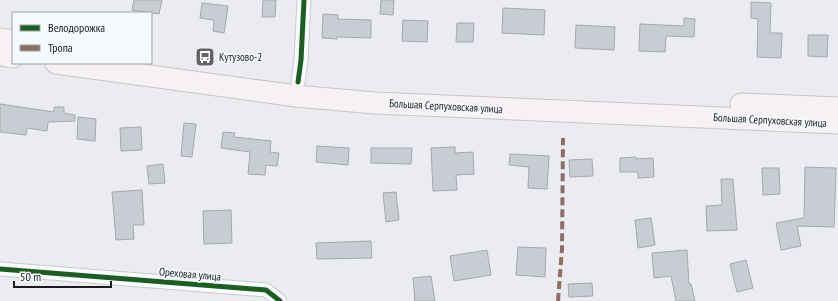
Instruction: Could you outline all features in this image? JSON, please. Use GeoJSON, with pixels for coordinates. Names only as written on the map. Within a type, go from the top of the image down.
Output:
{"type":"FeatureCollection","features":[{"type":"Feature","properties":{"kind":"main road"},"geometry":{"type":"LineString","coordinates":[[0,39],[12,41]]}},
{"type":"Feature","properties":{"kind":"main road"},"geometry":{"type":"LineString","coordinates":[[0,55],[12,57]]}},
{"type":"Feature","properties":{"kind":"main road","name":"Большая Серпуховская улица"},"geometry":{"type":"LineString","coordinates":[[152,62],[298,82],[404,90],[838,108]]}},
{"type":"Feature","properties":{"kind":"main road","name":"Большая Серпуховская улица"},"geometry":{"type":"LineString","coordinates":[[63,64],[296,96],[374,103],[838,123]]}},
{"type":"Feature","properties":{"kind":"street"},"geometry":{"type":"LineString","coordinates":[[298,82],[301,60],[304,0]]}},
{"type":"Feature","properties":{"kind":"street","name":"Ореховая улица"},"geometry":{"type":"LineString","coordinates":[[0,268],[266,290],[280,301]]}},
{"type":"Feature","properties":{"kind":"building"},"geometry":{"type":"Polygon","coordinates":[[[134,0],[162,0],[159,14],[132,10],[134,0]]]}},
{"type":"Feature","properties":{"kind":"building"},"geometry":{"type":"Polygon","coordinates":[[[263,0],[276,0],[275,17],[262,17],[263,0]]]}},
{"type":"Feature","properties":{"kind":"building"},"geometry":{"type":"Polygon","coordinates":[[[381,0],[394,0],[393,15],[380,14],[381,0]]]}},
{"type":"Feature","properties":{"kind":"building"},"geometry":{"type":"Polygon","coordinates":[[[751,2],[771,3],[770,33],[782,33],[781,58],[757,57],[758,19],[751,18],[751,2]]]}},
{"type":"Feature","properties":{"kind":"building"},"geometry":{"type":"Polygon","coordinates":[[[202,3],[228,6],[224,33],[213,31],[214,20],[200,18],[202,3]]]}},
{"type":"Feature","properties":{"kind":"building"},"geometry":{"type":"Polygon","coordinates":[[[503,8],[545,10],[544,35],[502,33],[503,8]]]}},
{"type":"Feature","properties":{"kind":"building"},"geometry":{"type":"Polygon","coordinates":[[[323,14],[338,15],[338,19],[371,20],[371,38],[322,38],[323,14]]]}},
{"type":"Feature","properties":{"kind":"building"},"geometry":{"type":"Polygon","coordinates":[[[684,18],[695,19],[694,37],[666,36],[665,52],[639,51],[640,24],[684,26],[684,18]]]}},
{"type":"Feature","properties":{"kind":"building"},"geometry":{"type":"Polygon","coordinates":[[[403,20],[428,21],[427,42],[402,41],[403,20]]]}},
{"type":"Feature","properties":{"kind":"building"},"geometry":{"type":"Polygon","coordinates":[[[457,23],[474,23],[473,42],[456,42],[457,23]]]}},
{"type":"Feature","properties":{"kind":"building"},"geometry":{"type":"Polygon","coordinates":[[[576,25],[615,27],[614,50],[575,48],[576,25]]]}},
{"type":"Feature","properties":{"kind":"building"},"geometry":{"type":"Polygon","coordinates":[[[808,35],[828,35],[827,57],[808,56],[808,35]]]}},
{"type":"Feature","properties":{"kind":"building"},"geometry":{"type":"Polygon","coordinates":[[[0,104],[54,112],[54,107],[64,107],[64,113],[75,115],[75,121],[48,122],[47,131],[27,128],[26,135],[0,132],[0,104]]]}},
{"type":"Feature","properties":{"kind":"building"},"geometry":{"type":"Polygon","coordinates":[[[78,117],[96,119],[95,141],[77,139],[78,117]]]}},
{"type":"Feature","properties":{"kind":"building"},"geometry":{"type":"Polygon","coordinates":[[[184,123],[196,124],[192,157],[181,156],[184,123]]]}},
{"type":"Feature","properties":{"kind":"building"},"geometry":{"type":"Polygon","coordinates":[[[141,127],[142,150],[121,151],[120,128],[141,127]]]}},
{"type":"Feature","properties":{"kind":"building"},"geometry":{"type":"Polygon","coordinates":[[[223,132],[235,133],[234,137],[271,141],[270,152],[279,153],[277,166],[266,165],[265,175],[248,174],[250,152],[221,148],[223,132]]]}},
{"type":"Feature","properties":{"kind":"building"},"geometry":{"type":"Polygon","coordinates":[[[317,146],[349,148],[348,165],[316,162],[317,146]]]}},
{"type":"Feature","properties":{"kind":"building"},"geometry":{"type":"Polygon","coordinates":[[[455,147],[455,153],[473,152],[474,174],[456,175],[457,190],[433,191],[431,148],[455,147]]]}},
{"type":"Feature","properties":{"kind":"building"},"geometry":{"type":"Polygon","coordinates":[[[371,148],[412,148],[411,164],[371,163],[371,148]]]}},
{"type":"Feature","properties":{"kind":"building"},"geometry":{"type":"Polygon","coordinates":[[[510,154],[549,156],[547,189],[528,188],[529,167],[509,165],[510,154]]]}},
{"type":"Feature","properties":{"kind":"building"},"geometry":{"type":"Polygon","coordinates":[[[636,157],[636,159],[653,158],[654,177],[638,178],[638,172],[620,172],[620,158],[636,157]]]}},
{"type":"Feature","properties":{"kind":"building"},"geometry":{"type":"Polygon","coordinates":[[[592,159],[593,176],[570,177],[569,160],[592,159]]]}},
{"type":"Feature","properties":{"kind":"building"},"geometry":{"type":"Polygon","coordinates":[[[163,164],[165,183],[149,184],[147,166],[163,164]]]}},
{"type":"Feature","properties":{"kind":"building"},"geometry":{"type":"Polygon","coordinates":[[[805,167],[836,168],[834,227],[797,226],[801,246],[781,250],[776,223],[804,218],[805,167]]]}},
{"type":"Feature","properties":{"kind":"building"},"geometry":{"type":"Polygon","coordinates":[[[762,168],[779,168],[780,194],[763,195],[762,168]]]}},
{"type":"Feature","properties":{"kind":"building"},"geometry":{"type":"Polygon","coordinates":[[[721,179],[733,179],[737,230],[707,231],[706,206],[722,205],[721,179]]]}},
{"type":"Feature","properties":{"kind":"building"},"geometry":{"type":"Polygon","coordinates":[[[142,190],[144,225],[133,225],[134,239],[116,240],[112,192],[142,190]]]}},
{"type":"Feature","properties":{"kind":"building"},"geometry":{"type":"Polygon","coordinates":[[[396,192],[399,220],[386,222],[383,193],[396,192]]]}},
{"type":"Feature","properties":{"kind":"building"},"geometry":{"type":"Polygon","coordinates":[[[231,210],[232,243],[204,244],[203,211],[231,210]]]}},
{"type":"Feature","properties":{"kind":"building"},"geometry":{"type":"Polygon","coordinates":[[[651,218],[655,245],[638,248],[635,220],[651,218]]]}},
{"type":"Feature","properties":{"kind":"building"},"geometry":{"type":"Polygon","coordinates":[[[371,241],[372,258],[317,259],[316,243],[371,241]]]}},
{"type":"Feature","properties":{"kind":"building"},"geometry":{"type":"Polygon","coordinates":[[[518,247],[546,248],[545,277],[516,275],[518,247]]]}},
{"type":"Feature","properties":{"kind":"building"},"geometry":{"type":"Polygon","coordinates":[[[487,250],[491,275],[454,281],[450,256],[487,250]]]}},
{"type":"Feature","properties":{"kind":"building"},"geometry":{"type":"Polygon","coordinates":[[[687,250],[689,284],[691,284],[695,301],[676,301],[671,276],[654,278],[652,253],[687,250]]]}},
{"type":"Feature","properties":{"kind":"building"},"geometry":{"type":"Polygon","coordinates":[[[746,260],[753,288],[737,292],[730,264],[746,260]]]}},
{"type":"Feature","properties":{"kind":"building"},"geometry":{"type":"Polygon","coordinates":[[[431,276],[435,301],[415,301],[413,278],[431,276]]]}},
{"type":"Feature","properties":{"kind":"building"},"geometry":{"type":"Polygon","coordinates":[[[592,283],[593,296],[569,297],[568,284],[592,283]]]}},
{"type":"Feature","properties":{"kind":"marked path"},"geometry":{"type":"LineString","coordinates":[[558,301],[562,249],[563,138]]}},
{"type":"Feature","properties":{"kind":"cycle path"},"geometry":{"type":"LineString","coordinates":[[298,82],[301,60],[304,0]]}},
{"type":"Feature","properties":{"kind":"cycle path"},"geometry":{"type":"LineString","coordinates":[[0,269],[266,290],[280,301]]}},
{"type":"Feature","properties":{"kind":"place","name":"Кутузово-2"},"geometry":{"type":"Point","coordinates":[205,57]}}]}
